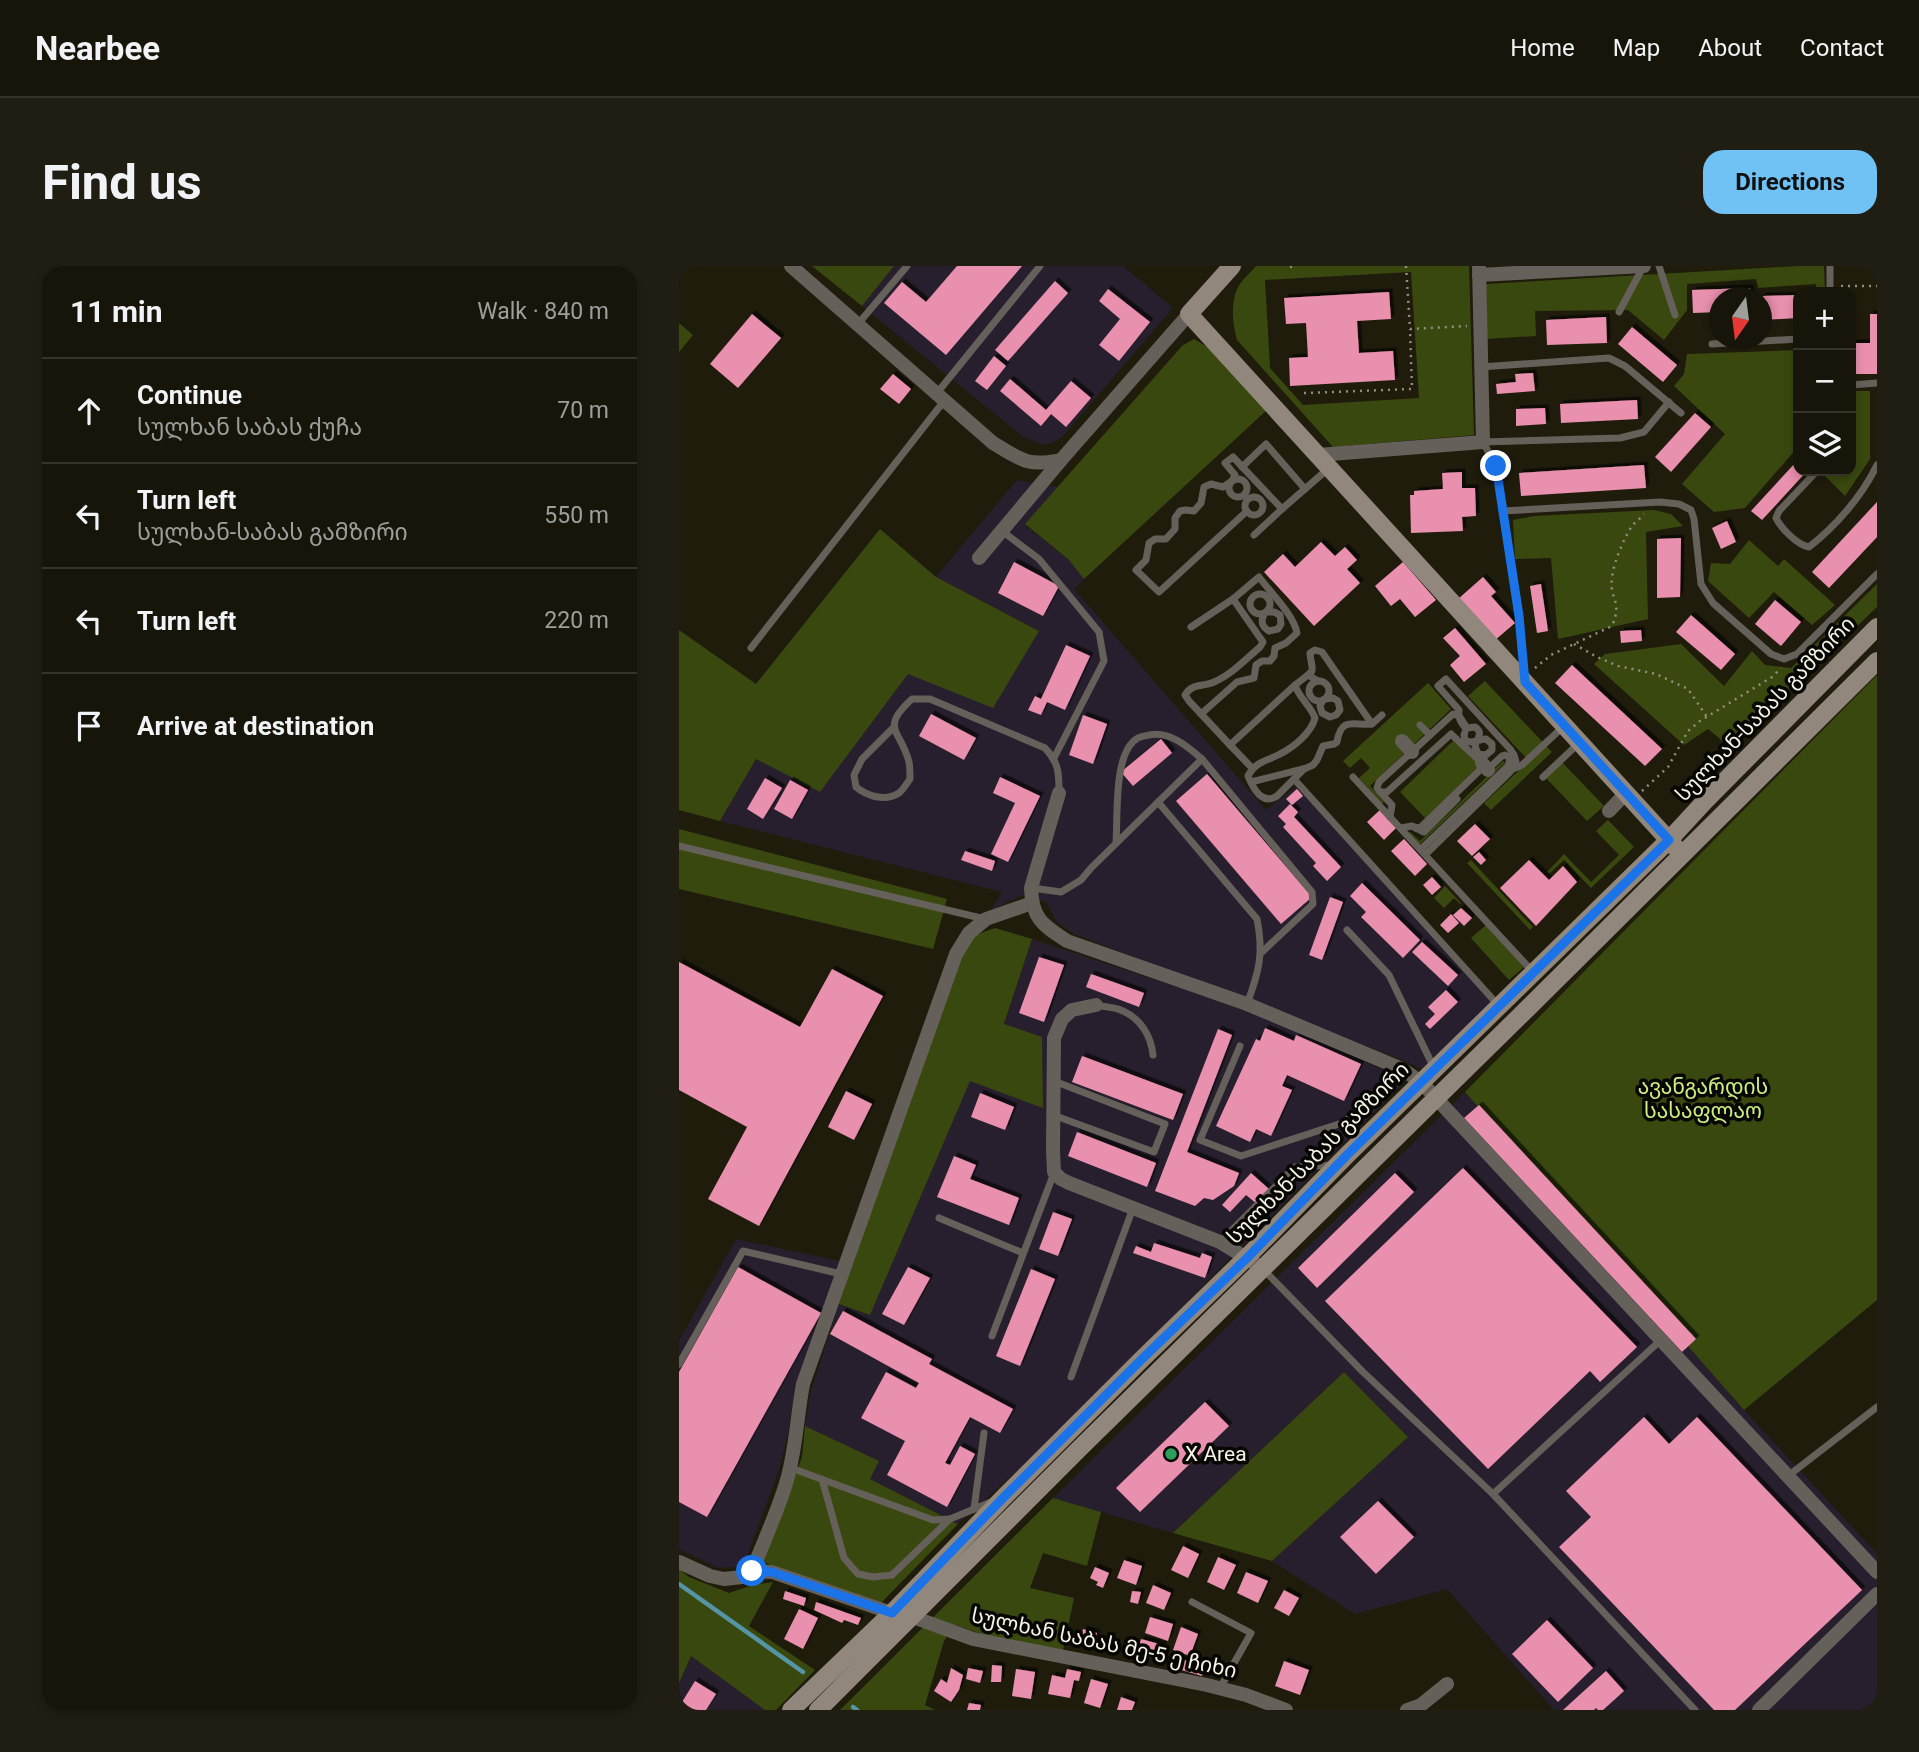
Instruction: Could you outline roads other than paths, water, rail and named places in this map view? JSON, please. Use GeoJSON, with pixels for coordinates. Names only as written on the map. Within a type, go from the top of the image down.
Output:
{"type":"FeatureCollection","features":[{"type":"Feature","properties":{"kind":"main road"},"geometry":{"type":"LineString","coordinates":[[1232,266],[1189,314],[1683,855]]}},
{"type":"Feature","properties":{"kind":"main road","name":"სულხან-საბას გამზირი"},"geometry":{"type":"LineString","coordinates":[[791,1710],[892,1613],[1004,1497],[1247,1258],[1337,1165],[1669,840],[1877,627]]}},
{"type":"Feature","properties":{"kind":"main road","name":"სულხან-საბას გამზირი"},"geometry":{"type":"LineString","coordinates":[[820,1709],[1079,1448],[1264,1269],[1877,661]]}},
{"type":"Feature","properties":{"kind":"street"},"geometry":{"type":"LineString","coordinates":[[791,266],[993,443],[1022,461],[1042,464],[1061,460]]}},
{"type":"Feature","properties":{"kind":"street"},"geometry":{"type":"LineString","coordinates":[[1324,462],[1483,442],[1479,271],[1644,266]]}},
{"type":"Feature","properties":{"kind":"street"},"geometry":{"type":"LineString","coordinates":[[979,558],[1189,314]]}},
{"type":"Feature","properties":{"kind":"street"},"geometry":{"type":"LineString","coordinates":[[1059,793],[1031,896],[1042,924],[1067,941],[1247,1004],[1402,1069],[1422,1082],[1877,1572]]}},
{"type":"Feature","properties":{"kind":"street"},"geometry":{"type":"LineString","coordinates":[[1609,811],[1629,796]]}},
{"type":"Feature","properties":{"kind":"street"},"geometry":{"type":"LineString","coordinates":[[679,1562],[710,1576],[724,1579],[742,1577],[752,1571],[787,1481],[803,1384],[956,954],[969,933],[986,919],[1031,896]]}},
{"type":"Feature","properties":{"kind":"street"},"geometry":{"type":"LineString","coordinates":[[1096,1006],[1072,1010],[1062,1019],[1053,1038],[1055,1171],[1061,1179],[1069,1183],[1220,1242],[1264,1269]]}},
{"type":"Feature","properties":{"kind":"street","name":"სულხან საბას მე-5 ე ჩიხი"},"geometry":{"type":"LineString","coordinates":[[752,1571],[772,1572],[973,1639],[1220,1688],[1286,1710]]}},
{"type":"Feature","properties":{"kind":"street"},"geometry":{"type":"LineString","coordinates":[[1759,1710],[1877,1594]]}},
{"type":"Feature","properties":{"kind":"street"},"geometry":{"type":"LineString","coordinates":[[1407,1710],[1421,1705],[1447,1684]]}},
{"type":"Feature","properties":{"kind":"street"},"geometry":{"type":"LineString","coordinates":[[805,1696],[820,1709]]}},
{"type":"Feature","properties":{"kind":"lane"},"geometry":{"type":"LineString","coordinates":[[857,324],[908,266]]}},
{"type":"Feature","properties":{"kind":"lane"},"geometry":{"type":"LineString","coordinates":[[751,648],[1039,266]]}},
{"type":"Feature","properties":{"kind":"lane"},"geometry":{"type":"LineString","coordinates":[[1619,312],[1644,266]]}},
{"type":"Feature","properties":{"kind":"lane"},"geometry":{"type":"LineString","coordinates":[[1658,266],[1675,315]]}},
{"type":"Feature","properties":{"kind":"lane"},"geometry":{"type":"LineString","coordinates":[[1830,266],[1831,287]]}},
{"type":"Feature","properties":{"kind":"lane"},"geometry":{"type":"LineString","coordinates":[[1772,341],[1793,339]]}},
{"type":"Feature","properties":{"kind":"lane"},"geometry":{"type":"LineString","coordinates":[[1482,366],[1609,358],[1625,366],[1681,413]]}},
{"type":"Feature","properties":{"kind":"lane"},"geometry":{"type":"LineString","coordinates":[[1856,385],[1877,383]]}},
{"type":"Feature","properties":{"kind":"lane"},"geometry":{"type":"LineString","coordinates":[[1525,682],[1519,616],[1496,466],[1483,442],[1620,438],[1644,432],[1668,402]]}},
{"type":"Feature","properties":{"kind":"lane"},"geometry":{"type":"LineString","coordinates":[[1242,467],[1266,444],[1305,489]]}},
{"type":"Feature","properties":{"kind":"lane"},"geometry":{"type":"LineString","coordinates":[[1247,511],[1159,592],[1136,570],[1146,560],[1149,543],[1155,539],[1166,539],[1175,529],[1175,518],[1180,511],[1194,511],[1201,503],[1204,488],[1212,484],[1223,487],[1232,481],[1235,475],[1225,463],[1233,457],[1282,509]]}},
{"type":"Feature","properties":{"kind":"lane"},"geometry":{"type":"LineString","coordinates":[[1254,535],[1305,489],[1324,462]]}},
{"type":"Feature","properties":{"kind":"lane"},"geometry":{"type":"LineString","coordinates":[[1812,476],[1779,511],[1776,518],[1803,546],[1809,547],[1850,508],[1877,466]]}},
{"type":"Feature","properties":{"kind":"lane"},"geometry":{"type":"LineString","coordinates":[[1502,511],[1651,502],[1679,503],[1691,510],[1694,519],[1701,584],[1705,593],[1771,654],[1784,659],[1797,654],[1877,574]]}},
{"type":"Feature","properties":{"kind":"lane"},"geometry":{"type":"LineString","coordinates":[[1002,531],[1039,559],[1099,632],[1104,662],[1054,758]]}},
{"type":"Feature","properties":{"kind":"lane"},"geometry":{"type":"LineString","coordinates":[[1191,627],[1259,578],[1296,625],[1297,632],[1275,649],[1275,656],[1270,661],[1262,661],[1257,665],[1254,678],[1237,682],[1201,715]]}},
{"type":"Feature","properties":{"kind":"lane"},"geometry":{"type":"LineString","coordinates":[[1246,588],[1253,597]]}},
{"type":"Feature","properties":{"kind":"lane"},"geometry":{"type":"LineString","coordinates":[[1259,594],[1268,598],[1270,607],[1265,613],[1257,614],[1252,610],[1250,603],[1253,597],[1259,594]]}},
{"type":"Feature","properties":{"kind":"lane"},"geometry":{"type":"LineString","coordinates":[[1233,599],[1263,642]]}},
{"type":"Feature","properties":{"kind":"lane"},"geometry":{"type":"LineString","coordinates":[[1263,642],[1280,645]]}},
{"type":"Feature","properties":{"kind":"lane"},"geometry":{"type":"LineString","coordinates":[[1252,768],[1185,695],[1186,691],[1194,686],[1212,683],[1223,677],[1263,642]]}},
{"type":"Feature","properties":{"kind":"lane"},"geometry":{"type":"LineString","coordinates":[[1230,745],[1312,671],[1310,653],[1315,650],[1322,652],[1372,724]]}},
{"type":"Feature","properties":{"kind":"lane"},"geometry":{"type":"LineString","coordinates":[[1308,675],[1324,682],[1328,687],[1328,694],[1324,699],[1315,700],[1309,693],[1310,686],[1318,681]]}},
{"type":"Feature","properties":{"kind":"lane"},"geometry":{"type":"LineString","coordinates":[[1477,741],[1480,733],[1478,728],[1467,728],[1458,715],[1458,708],[1438,686],[1445,679],[1510,749],[1516,762],[1513,769]]}},
{"type":"Feature","properties":{"kind":"lane"},"geometry":{"type":"LineString","coordinates":[[1295,685],[1297,693],[1313,712],[1315,718],[1311,729],[1278,755],[1262,760],[1252,768],[1248,776],[1256,793],[1266,799],[1272,799],[1304,769]]}},
{"type":"Feature","properties":{"kind":"lane"},"geometry":{"type":"LineString","coordinates":[[893,728],[909,761],[910,779],[900,793],[883,797],[865,794],[856,787],[853,775],[862,759],[893,728],[897,712],[912,699],[930,699],[1045,748],[1054,758],[1059,772],[1059,793]]}},
{"type":"Feature","properties":{"kind":"lane"},"geometry":{"type":"LineString","coordinates":[[1251,782],[1313,765],[1323,746],[1337,742],[1343,726],[1349,723],[1372,724],[1382,715]]}},
{"type":"Feature","properties":{"kind":"lane"},"geometry":{"type":"LineString","coordinates":[[1390,817],[1391,805],[1377,788],[1379,782],[1407,747],[1430,735],[1451,715],[1458,715]]}},
{"type":"Feature","properties":{"kind":"lane"},"geometry":{"type":"LineString","coordinates":[[1420,725],[1430,735]]}},
{"type":"Feature","properties":{"kind":"lane"},"geometry":{"type":"LineString","coordinates":[[1462,814],[1565,726]]}},
{"type":"Feature","properties":{"kind":"lane"},"geometry":{"type":"LineString","coordinates":[[1117,843],[1119,772],[1124,755],[1137,738],[1158,733],[1182,742],[1202,759],[1312,892],[1313,904],[1261,953]]}},
{"type":"Feature","properties":{"kind":"lane"},"geometry":{"type":"LineString","coordinates":[[1380,792],[1387,792],[1449,734],[1453,734],[1485,766]]}},
{"type":"Feature","properties":{"kind":"lane"},"geometry":{"type":"LineString","coordinates":[[1543,777],[1580,742]]}},
{"type":"Feature","properties":{"kind":"lane"},"geometry":{"type":"LineString","coordinates":[[1401,828],[1421,827],[1483,765],[1505,755],[1510,758],[1508,766],[1423,852]]}},
{"type":"Feature","properties":{"kind":"lane"},"geometry":{"type":"LineString","coordinates":[[1031,896],[1061,892],[1081,880],[1202,759]]}},
{"type":"Feature","properties":{"kind":"lane"},"geometry":{"type":"LineString","coordinates":[[1353,778],[1534,973]]}},
{"type":"Feature","properties":{"kind":"lane"},"geometry":{"type":"LineString","coordinates":[[1294,779],[1500,1006]]}},
{"type":"Feature","properties":{"kind":"lane"},"geometry":{"type":"LineString","coordinates":[[1159,802],[1257,919],[1261,953],[1255,983],[1247,1004]]}},
{"type":"Feature","properties":{"kind":"lane"},"geometry":{"type":"LineString","coordinates":[[679,846],[986,919]]}},
{"type":"Feature","properties":{"kind":"lane"},"geometry":{"type":"LineString","coordinates":[[1347,930],[1389,975],[1435,1068]]}},
{"type":"Feature","properties":{"kind":"lane"},"geometry":{"type":"LineString","coordinates":[[1096,1006],[1123,1010],[1139,1021],[1151,1042],[1153,1055]]}},
{"type":"Feature","properties":{"kind":"lane"},"geometry":{"type":"LineString","coordinates":[[1240,1046],[1200,1140],[1241,1156],[1345,1122],[1402,1069]]}},
{"type":"Feature","properties":{"kind":"lane"},"geometry":{"type":"LineString","coordinates":[[1053,1081],[1165,1124],[1154,1152],[1053,1115]]}},
{"type":"Feature","properties":{"kind":"lane"},"geometry":{"type":"LineString","coordinates":[[1220,1242],[1295,1167],[1337,1165]]}},
{"type":"Feature","properties":{"kind":"lane"},"geometry":{"type":"LineString","coordinates":[[992,1336],[1055,1171]]}},
{"type":"Feature","properties":{"kind":"lane"},"geometry":{"type":"LineString","coordinates":[[1071,1377],[1133,1208]]}},
{"type":"Feature","properties":{"kind":"lane"},"geometry":{"type":"LineString","coordinates":[[939,1218],[1023,1253]]}},
{"type":"Feature","properties":{"kind":"lane"},"geometry":{"type":"LineString","coordinates":[[679,1364],[743,1251],[842,1275]]}},
{"type":"Feature","properties":{"kind":"lane"},"geometry":{"type":"LineString","coordinates":[[1264,1269],[1363,1373],[1493,1494],[1695,1710]]}},
{"type":"Feature","properties":{"kind":"lane"},"geometry":{"type":"LineString","coordinates":[[1493,1494],[1662,1339]]}},
{"type":"Feature","properties":{"kind":"lane"},"geometry":{"type":"LineString","coordinates":[[1788,1476],[1877,1407]]}},
{"type":"Feature","properties":{"kind":"lane"},"geometry":{"type":"LineString","coordinates":[[974,1509],[983,1433]]}},
{"type":"Feature","properties":{"kind":"lane"},"geometry":{"type":"LineString","coordinates":[[790,1468],[933,1520],[950,1519],[1004,1497]]}},
{"type":"Feature","properties":{"kind":"lane"},"geometry":{"type":"LineString","coordinates":[[821,1479],[844,1558],[858,1574],[873,1577],[892,1575],[950,1519]]}},
{"type":"Feature","properties":{"kind":"lane"},"geometry":{"type":"LineString","coordinates":[[1192,1602],[1251,1633],[1220,1688]]}},
{"type":"Feature","properties":{"kind":"waterway"},"geometry":{"type":"LineString","coordinates":[[679,1584],[803,1672]]}},
{"type":"Feature","properties":{"kind":"waterway"},"geometry":{"type":"LineString","coordinates":[[853,1707],[857,1710]]}},
{"type":"Feature","properties":{"kind":"place","name":"X Area"},"geometry":{"type":"Point","coordinates":[1171,1454]}},
{"type":"Feature","properties":{"kind":"park label","name":"ავანგარდის სასაფლაო"},"geometry":{"type":"Point","coordinates":[1703,1099]}}]}
